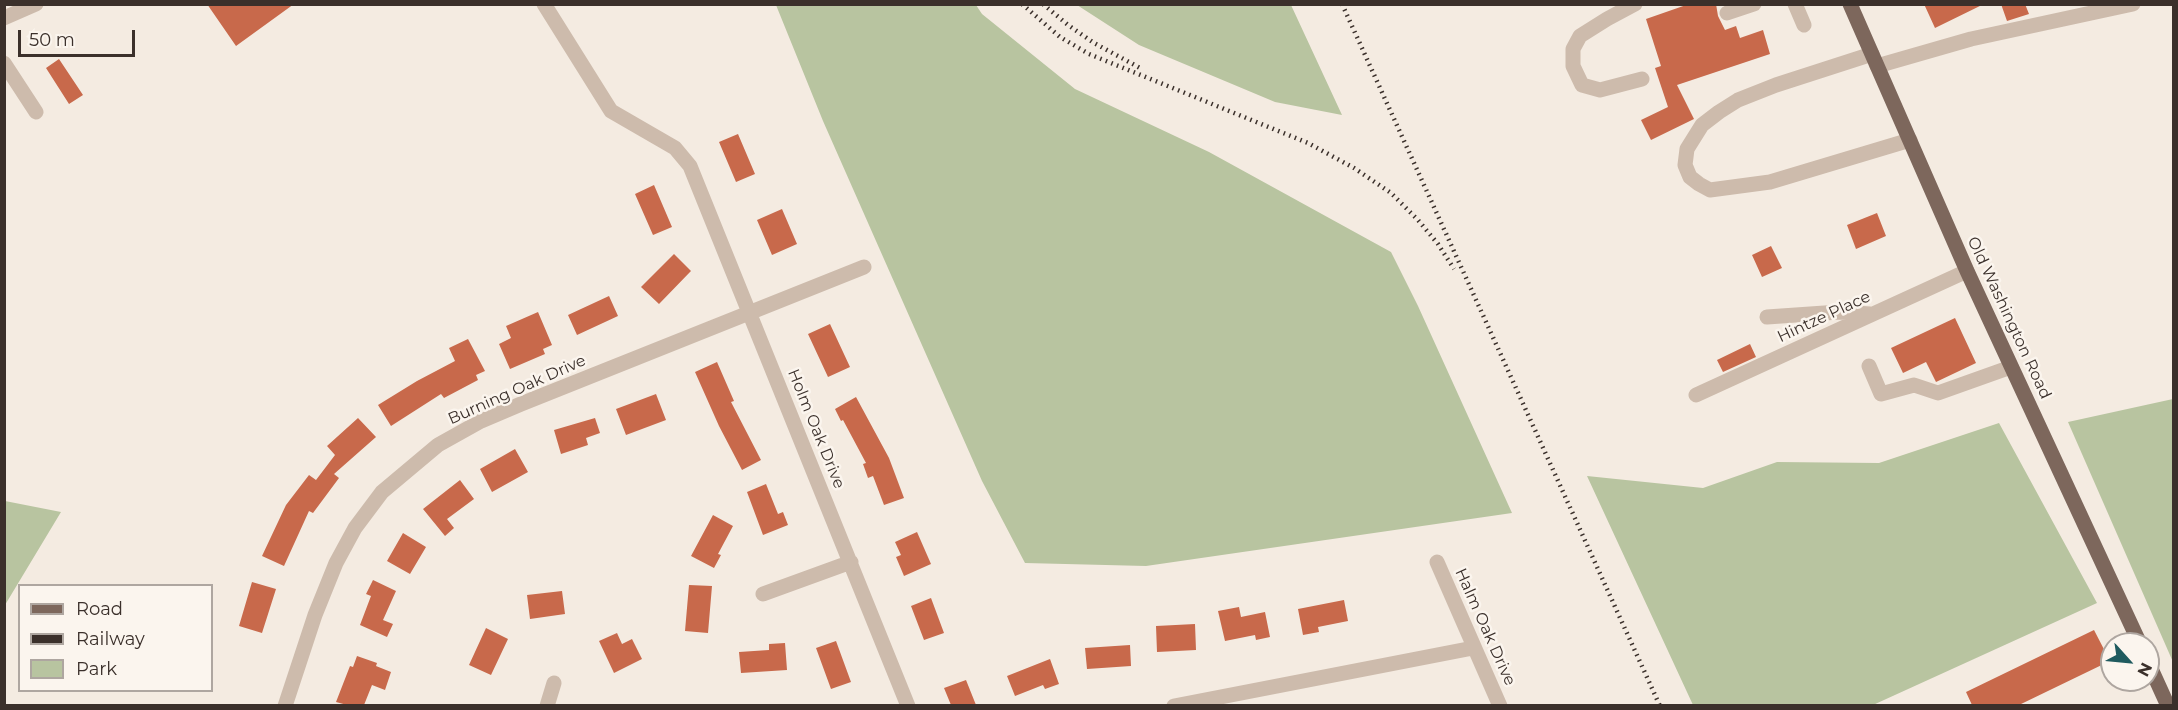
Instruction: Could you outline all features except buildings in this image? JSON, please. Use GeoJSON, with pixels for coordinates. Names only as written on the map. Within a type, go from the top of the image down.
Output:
{"type":"FeatureCollection","features":[{"type":"Feature","properties":{"kind":"main road","name":"Old Washington Road"},"geometry":{"type":"LineString","coordinates":[[1850,4],[1967,271],[2134,632]]}},
{"type":"Feature","properties":{"kind":"main road"},"geometry":{"type":"LineString","coordinates":[[2160,688],[2168,705]]}},
{"type":"Feature","properties":{"kind":"street"},"geometry":{"type":"LineString","coordinates":[[4,18],[36,4]]}},
{"type":"Feature","properties":{"kind":"street","name":"Holm Oak Drive"},"geometry":{"type":"LineString","coordinates":[[544,4],[611,111],[675,148],[690,166],[908,705]]}},
{"type":"Feature","properties":{"kind":"street"},"geometry":{"type":"LineString","coordinates":[[1635,4],[1580,36],[1573,50],[1573,66],[1582,85],[1600,90],[1642,79]]}},
{"type":"Feature","properties":{"kind":"street"},"geometry":{"type":"LineString","coordinates":[[1728,13],[1754,4]]}},
{"type":"Feature","properties":{"kind":"street"},"geometry":{"type":"LineString","coordinates":[[1795,4],[1804,25]]}},
{"type":"Feature","properties":{"kind":"street"},"geometry":{"type":"LineString","coordinates":[[1910,140],[1770,182],[1710,190],[1690,177],[1685,165],[1688,149],[1702,125],[1738,100],[1776,85],[1875,60],[2133,4]]}},
{"type":"Feature","properties":{"kind":"street"},"geometry":{"type":"LineString","coordinates":[[4,63],[36,112]]}},
{"type":"Feature","properties":{"kind":"street","name":"Burning Oak Drive"},"geometry":{"type":"LineString","coordinates":[[285,705],[315,615],[341,554],[363,515],[382,492],[438,445],[481,421],[864,267]]}},
{"type":"Feature","properties":{"kind":"street","name":"Hintze Place"},"geometry":{"type":"LineString","coordinates":[[1696,395],[1967,271]]}},
{"type":"Feature","properties":{"kind":"street"},"geometry":{"type":"LineString","coordinates":[[1767,317],[1839,312],[1873,314]]}},
{"type":"Feature","properties":{"kind":"street"},"geometry":{"type":"LineString","coordinates":[[1869,366],[1881,394],[1914,386],[1938,393],[2011,367]]}},
{"type":"Feature","properties":{"kind":"street"},"geometry":{"type":"LineString","coordinates":[[763,594],[850,562]]}},
{"type":"Feature","properties":{"kind":"street","name":"Halm Oak Drive"},"geometry":{"type":"LineString","coordinates":[[1437,562],[1500,705]]}},
{"type":"Feature","properties":{"kind":"street"},"geometry":{"type":"LineString","coordinates":[[1174,705],[1473,648]]}},
{"type":"Feature","properties":{"kind":"street"},"geometry":{"type":"LineString","coordinates":[[547,705],[554,683]]}},
{"type":"Feature","properties":{"kind":"green space"},"geometry":{"type":"Polygon","coordinates":[[[776,5],[976,5],[982,14],[1075,89],[1209,152],[1391,252],[1512,513],[1146,566],[1025,563],[982,481],[823,121],[776,5]]]}},
{"type":"Feature","properties":{"kind":"green space"},"geometry":{"type":"Polygon","coordinates":[[[1077,5],[1291,5],[1342,115],[1275,102],[1139,45],[1077,5]]]}},
{"type":"Feature","properties":{"kind":"green space"},"geometry":{"type":"Polygon","coordinates":[[[2174,399],[2173,662],[2160,632],[2068,422],[2174,399]]]}},
{"type":"Feature","properties":{"kind":"green space"},"geometry":{"type":"Polygon","coordinates":[[[1999,423],[2097,603],[1873,705],[1693,705],[1587,476],[1703,488],[1777,462],[1879,463],[1999,423]]]}},
{"type":"Feature","properties":{"kind":"green space"},"geometry":{"type":"Polygon","coordinates":[[[4,501],[61,512],[5,605],[4,501]]]}},
{"type":"Feature","properties":{"kind":"railway"},"geometry":{"type":"LineString","coordinates":[[1022,4],[1060,37],[1089,54],[1308,143],[1354,168],[1391,193],[1418,220],[1438,244],[1454,269]]}},
{"type":"Feature","properties":{"kind":"railway"},"geometry":{"type":"LineString","coordinates":[[1043,4],[1094,43],[1142,69]]}},
{"type":"Feature","properties":{"kind":"railway"},"geometry":{"type":"LineString","coordinates":[[1342,4],[1660,706]]}}]}
